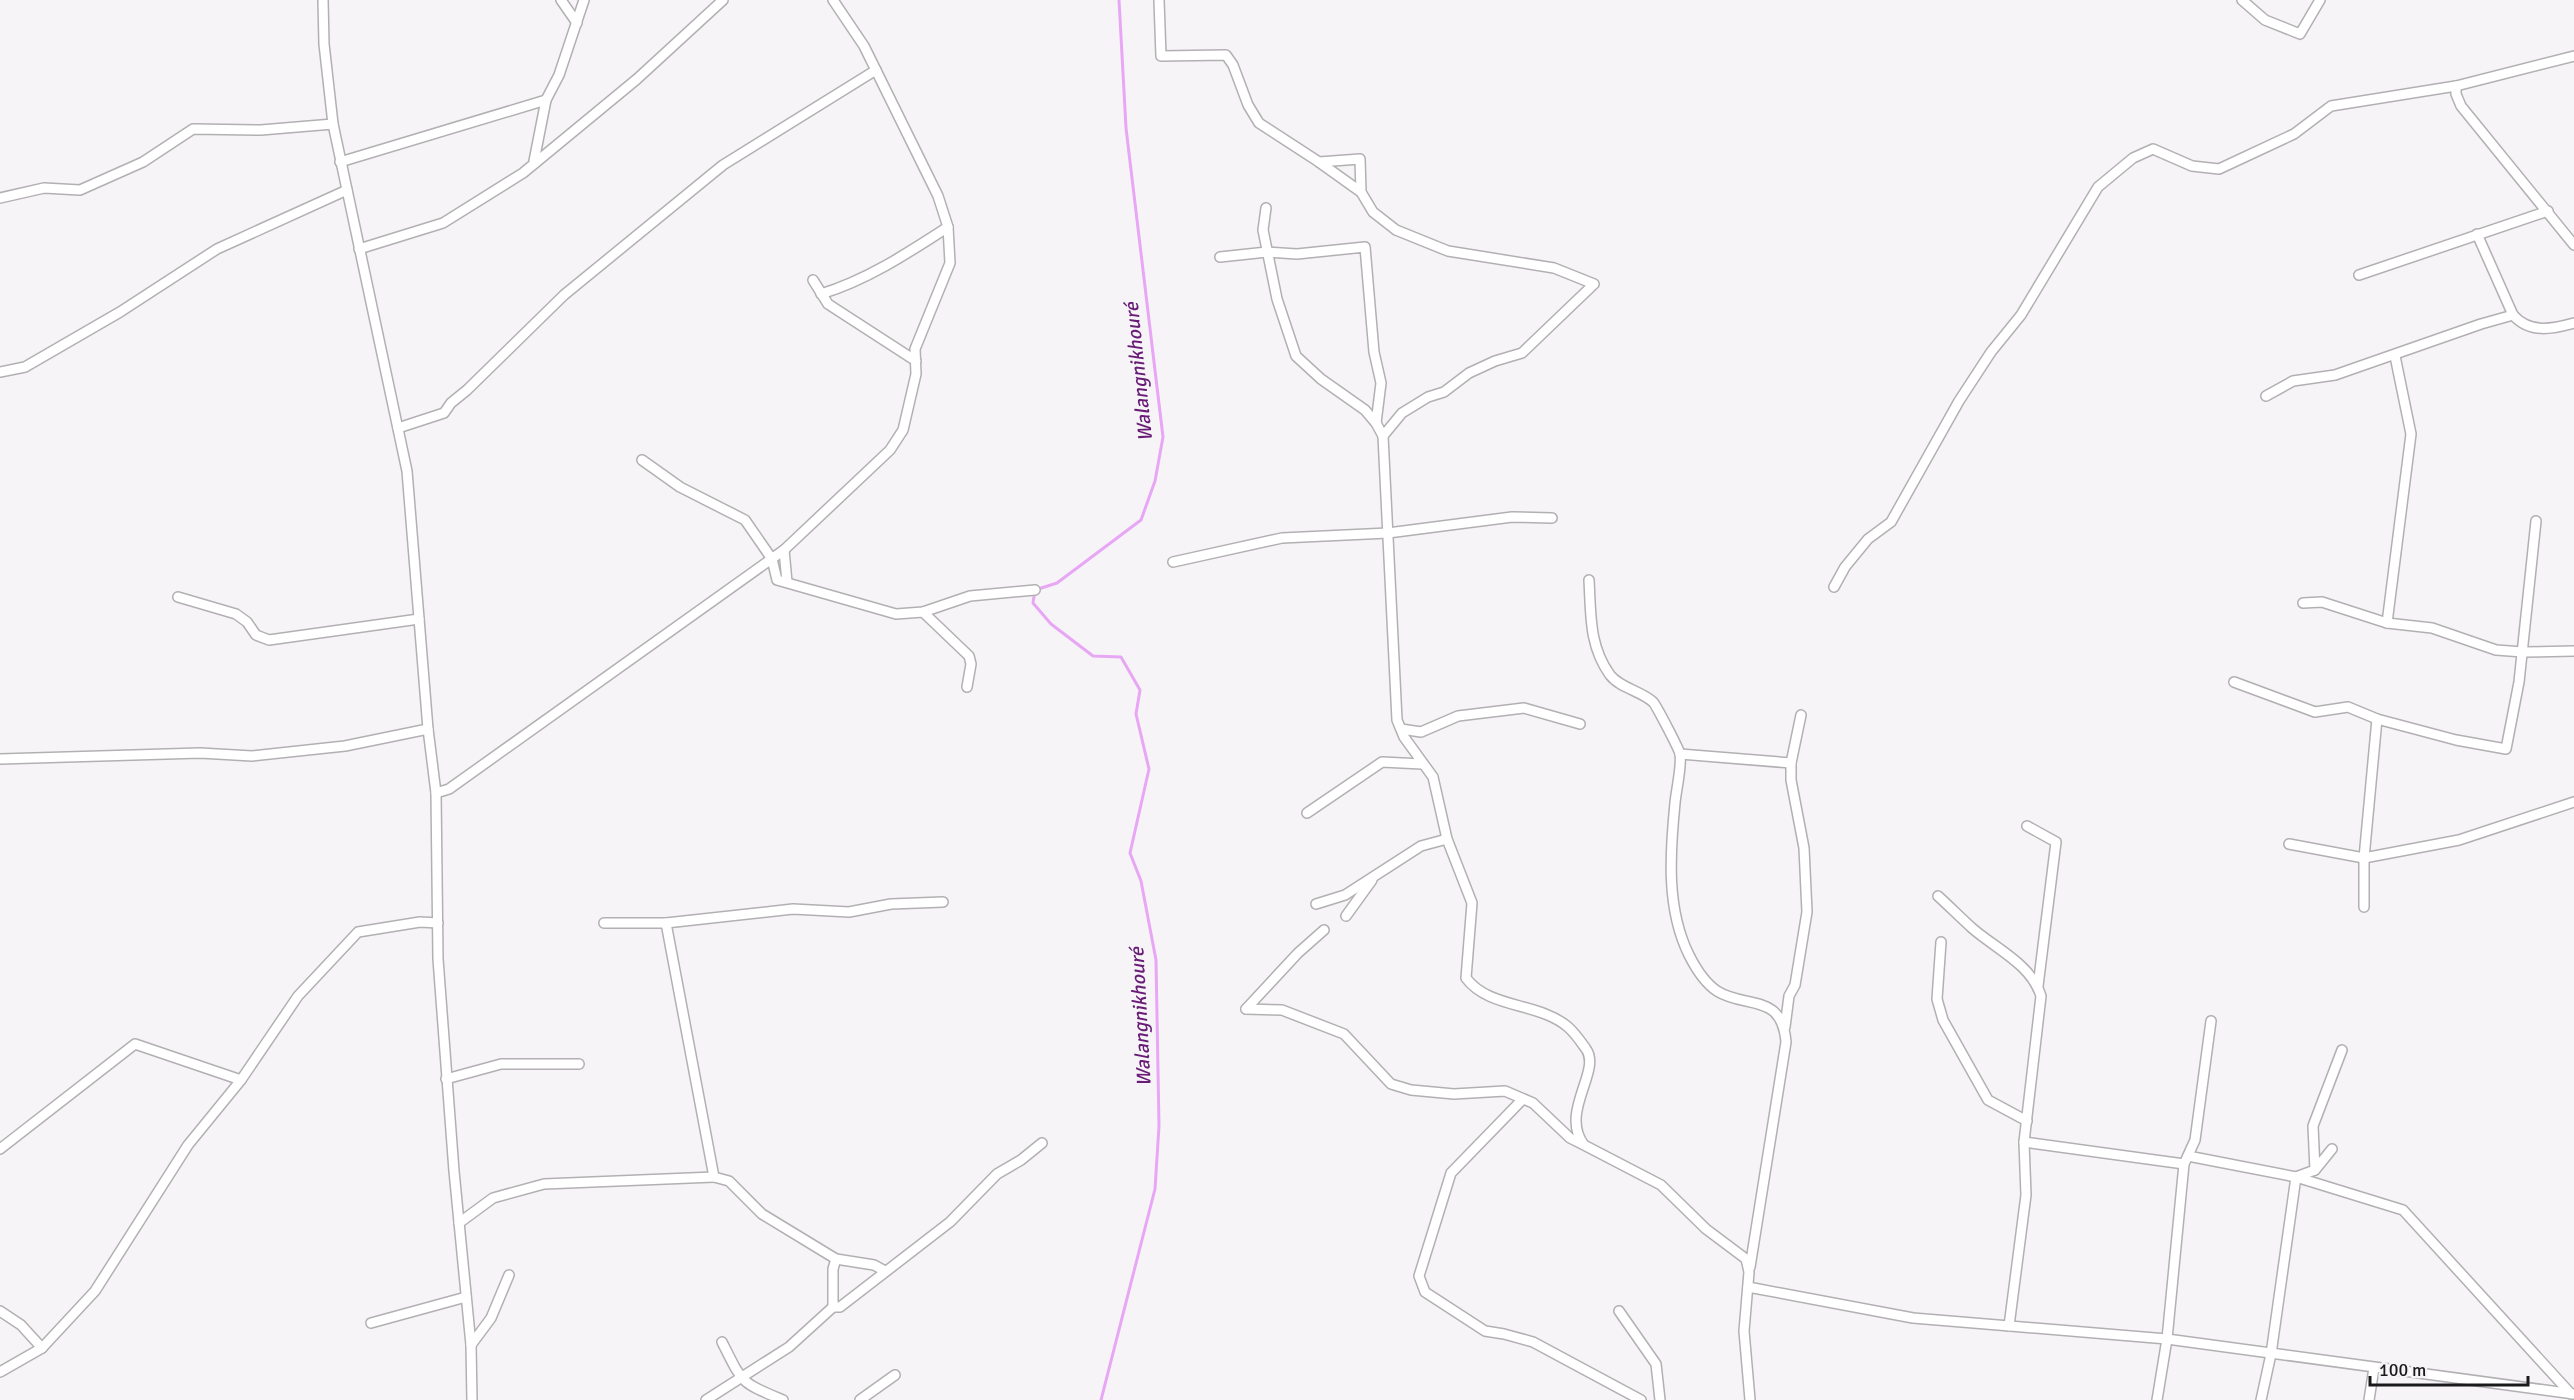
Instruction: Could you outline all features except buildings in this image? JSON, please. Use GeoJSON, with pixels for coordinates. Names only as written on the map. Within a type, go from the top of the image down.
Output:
{"type":"FeatureCollection","features":[{"type":"Feature","properties":{"kind":"street"},"geometry":{"type":"LineString","coordinates":[[322,0],[324,44],[333,124],[407,471],[428,729],[436,793],[438,959],[446,1079],[471,1345],[472,1400]]}},
{"type":"Feature","properties":{"kind":"street"},"geometry":{"type":"LineString","coordinates":[[561,0],[577,23]]}},
{"type":"Feature","properties":{"kind":"street"},"geometry":{"type":"LineString","coordinates":[[534,161],[546,100],[559,75],[584,0]]}},
{"type":"Feature","properties":{"kind":"street"},"geometry":{"type":"LineString","coordinates":[[359,249],[443,223],[523,173],[534,161],[637,79],[723,0]]}},
{"type":"Feature","properties":{"kind":"street"},"geometry":{"type":"LineString","coordinates":[[436,793],[448,789],[784,550],[890,450],[903,430],[916,374],[915,350],[950,263],[948,227],[938,196],[864,46],[833,0]]}},
{"type":"Feature","properties":{"kind":"street"},"geometry":{"type":"LineString","coordinates":[[1159,0],[1161,56],[1226,55],[1233,64],[1248,105],[1259,123],[1361,192],[1373,212],[1396,230],[1418,241],[1448,251],[1554,268],[1593,284],[1522,353],[1494,361],[1470,373],[1444,392],[1428,397],[1402,413],[1383,436]]}},
{"type":"Feature","properties":{"kind":"street"},"geometry":{"type":"LineString","coordinates":[[2242,0],[2265,20],[2300,34],[2320,0]]}},
{"type":"Feature","properties":{"kind":"street"},"geometry":{"type":"LineString","coordinates":[[1834,587],[1845,567],[1868,539],[1891,522],[1959,400],[1991,352],[2021,315],[2098,187],[2133,158],[2153,149],[2192,166],[2219,169],[2294,134],[2331,106],[2456,86],[2574,56]]}},
{"type":"Feature","properties":{"kind":"street"},"geometry":{"type":"LineString","coordinates":[[398,428],[444,413],[451,403],[564,295],[723,165],[876,70]]}},
{"type":"Feature","properties":{"kind":"street"},"geometry":{"type":"LineString","coordinates":[[2456,86],[2456,94],[2461,106],[2573,243]]}},
{"type":"Feature","properties":{"kind":"street"},"geometry":{"type":"LineString","coordinates":[[340,162],[546,100]]}},
{"type":"Feature","properties":{"kind":"street"},"geometry":{"type":"LineString","coordinates":[[0,198],[44,188],[80,190],[142,162],[193,129],[261,130],[333,124]]}},
{"type":"Feature","properties":{"kind":"street"},"geometry":{"type":"LineString","coordinates":[[1319,162],[1360,159],[1361,192]]}},
{"type":"Feature","properties":{"kind":"street"},"geometry":{"type":"LineString","coordinates":[[0,372],[25,367],[120,312],[217,249],[347,190]]}},
{"type":"Feature","properties":{"kind":"street"},"geometry":{"type":"LineString","coordinates":[[1266,208],[1263,230],[1267,252],[1277,299],[1296,356],[1321,379],[1365,410],[1383,436],[1397,720],[1422,764],[1433,777],[1447,840],[1472,903],[1466,978],[1474,989],[1534,1010],[1568,1027],[1588,1052],[1590,1070],[1580,1092],[1576,1112],[1577,1136],[1584,1145]]}},
{"type":"Feature","properties":{"kind":"street"},"geometry":{"type":"LineString","coordinates":[[2359,275],[2548,211]]}},
{"type":"Feature","properties":{"kind":"street"},"geometry":{"type":"LineString","coordinates":[[821,294],[840,288],[901,258],[948,227]]}},
{"type":"Feature","properties":{"kind":"street"},"geometry":{"type":"LineString","coordinates":[[2477,234],[2513,315],[2522,326],[2537,329],[2574,322]]}},
{"type":"Feature","properties":{"kind":"street"},"geometry":{"type":"LineString","coordinates":[[1220,257],[1267,252],[1297,254],[1365,247],[1374,352],[1382,382],[1376,423]]}},
{"type":"Feature","properties":{"kind":"street"},"geometry":{"type":"LineString","coordinates":[[813,280],[828,304],[916,361]]}},
{"type":"Feature","properties":{"kind":"street"},"geometry":{"type":"LineString","coordinates":[[2266,396],[2293,381],[2335,375],[2513,315]]}},
{"type":"Feature","properties":{"kind":"street"},"geometry":{"type":"LineString","coordinates":[[2387,623],[2411,434],[2395,356]]}},
{"type":"Feature","properties":{"kind":"street"},"geometry":{"type":"LineString","coordinates":[[642,460],[680,486],[745,520],[772,559],[777,580],[896,614],[923,612],[970,596],[1035,590]]}},
{"type":"Feature","properties":{"kind":"street"},"geometry":{"type":"LineString","coordinates":[[1173,562],[1282,538],[1388,533],[1512,517],[1552,518]]}},
{"type":"Feature","properties":{"kind":"street"},"geometry":{"type":"LineString","coordinates":[[2234,682],[2315,712],[2348,707],[2377,719],[2456,740],[2506,749],[2523,652],[2536,521]]}},
{"type":"Feature","properties":{"kind":"street"},"geometry":{"type":"LineString","coordinates":[[784,550],[787,582]]}},
{"type":"Feature","properties":{"kind":"street"},"geometry":{"type":"LineString","coordinates":[[1588,580],[1594,646],[1612,678],[1653,702],[1680,754],[1671,835],[1671,878],[1678,928],[1689,956],[1709,984],[1718,992],[1762,1004],[1775,1013],[1785,1027]]}},
{"type":"Feature","properties":{"kind":"street"},"geometry":{"type":"LineString","coordinates":[[178,597],[236,614],[247,622],[256,635],[269,640],[419,619]]}},
{"type":"Feature","properties":{"kind":"street"},"geometry":{"type":"LineString","coordinates":[[2303,603],[2322,602],[2387,623],[2432,628],[2496,650],[2574,651]]}},
{"type":"Feature","properties":{"kind":"street"},"geometry":{"type":"LineString","coordinates":[[923,612],[969,656],[971,664],[967,687]]}},
{"type":"Feature","properties":{"kind":"street"},"geometry":{"type":"LineString","coordinates":[[1401,729],[1421,732],[1458,716],[1524,708],[1580,724]]}},
{"type":"Feature","properties":{"kind":"street"},"geometry":{"type":"LineString","coordinates":[[1750,1400],[1744,1330],[1749,1272],[1786,1042],[1785,1027],[1789,996],[1794,986],[1807,912],[1804,848],[1791,780],[1791,763],[1801,714]]}},
{"type":"Feature","properties":{"kind":"street"},"geometry":{"type":"LineString","coordinates":[[2364,907],[2364,858],[2377,719]]}},
{"type":"Feature","properties":{"kind":"street"},"geometry":{"type":"LineString","coordinates":[[0,759],[200,753],[252,756],[345,746],[428,729]]}},
{"type":"Feature","properties":{"kind":"street"},"geometry":{"type":"LineString","coordinates":[[1680,754],[1791,763]]}},
{"type":"Feature","properties":{"kind":"street"},"geometry":{"type":"LineString","coordinates":[[1307,813],[1382,762],[1422,764]]}},
{"type":"Feature","properties":{"kind":"street"},"geometry":{"type":"LineString","coordinates":[[2289,844],[2364,858],[2459,840],[2574,802]]}},
{"type":"Feature","properties":{"kind":"street"},"geometry":{"type":"LineString","coordinates":[[2027,826],[2056,842],[2038,986]]}},
{"type":"Feature","properties":{"kind":"street"},"geometry":{"type":"LineString","coordinates":[[1316,904],[1345,895],[1421,846],[1447,840]]}},
{"type":"Feature","properties":{"kind":"street"},"geometry":{"type":"LineString","coordinates":[[1346,916],[1375,875]]}},
{"type":"Feature","properties":{"kind":"street"},"geometry":{"type":"LineString","coordinates":[[1938,896],[1973,929],[2020,964],[2038,986],[2042,996],[2024,1142],[2026,1195],[2009,1326]]}},
{"type":"Feature","properties":{"kind":"street"},"geometry":{"type":"LineString","coordinates":[[604,922],[666,923],[793,909],[849,912],[891,904],[943,902]]}},
{"type":"Feature","properties":{"kind":"street"},"geometry":{"type":"LineString","coordinates":[[0,1372],[42,1348],[95,1291],[188,1145],[241,1080],[298,996],[358,932],[420,922],[438,923]]}},
{"type":"Feature","properties":{"kind":"street"},"geometry":{"type":"LineString","coordinates":[[666,923],[714,1177]]}},
{"type":"Feature","properties":{"kind":"street"},"geometry":{"type":"LineString","coordinates":[[1324,930],[1298,953],[1246,1009],[1282,1010],[1344,1034],[1391,1084],[1411,1090],[1454,1094],[1505,1091],[1533,1103],[1570,1138],[1661,1185],[1706,1229],[1746,1259],[1749,1272]]}},
{"type":"Feature","properties":{"kind":"street"},"geometry":{"type":"LineString","coordinates":[[1941,942],[1936,999],[1943,1020],[1988,1100],[2027,1120]]}},
{"type":"Feature","properties":{"kind":"street"},"geometry":{"type":"LineString","coordinates":[[2157,1400],[2167,1339],[2186,1160],[2194,1140],[2211,1021]]}},
{"type":"Feature","properties":{"kind":"street"},"geometry":{"type":"LineString","coordinates":[[0,1149],[135,1044],[241,1080]]}},
{"type":"Feature","properties":{"kind":"street"},"geometry":{"type":"LineString","coordinates":[[2315,1170],[2313,1126],[2342,1050]]}},
{"type":"Feature","properties":{"kind":"street"},"geometry":{"type":"LineString","coordinates":[[446,1079],[501,1064],[579,1064]]}},
{"type":"Feature","properties":{"kind":"street"},"geometry":{"type":"LineString","coordinates":[[1523,1099],[1451,1173],[1419,1276],[1425,1292],[1485,1331],[1533,1342],[1641,1400]]}},
{"type":"Feature","properties":{"kind":"street"},"geometry":{"type":"LineString","coordinates":[[2024,1142],[2186,1160],[2296,1177],[2403,1210],[2573,1394]]}},
{"type":"Feature","properties":{"kind":"street"},"geometry":{"type":"LineString","coordinates":[[706,1400],[789,1347],[833,1307],[840,1307],[950,1222],[997,1174],[1021,1160],[1042,1143]]}},
{"type":"Feature","properties":{"kind":"street"},"geometry":{"type":"LineString","coordinates":[[2296,1177],[2315,1170],[2332,1149]]}},
{"type":"Feature","properties":{"kind":"street"},"geometry":{"type":"LineString","coordinates":[[459,1223],[493,1198],[544,1184],[714,1177],[729,1181],[762,1214],[836,1259],[874,1265],[885,1271]]}},
{"type":"Feature","properties":{"kind":"street"},"geometry":{"type":"LineString","coordinates":[[2260,1400],[2271,1354],[2296,1177]]}},
{"type":"Feature","properties":{"kind":"street"},"geometry":{"type":"LineString","coordinates":[[833,1307],[833,1269],[836,1259]]}},
{"type":"Feature","properties":{"kind":"street"},"geometry":{"type":"LineString","coordinates":[[471,1345],[492,1317],[509,1275]]}},
{"type":"Feature","properties":{"kind":"street"},"geometry":{"type":"LineString","coordinates":[[1748,1287],[1913,1318],[2167,1339],[2374,1368],[2529,1395],[2573,1394]]}},
{"type":"Feature","properties":{"kind":"street"},"geometry":{"type":"LineString","coordinates":[[370,1323],[466,1297]]}},
{"type":"Feature","properties":{"kind":"street"},"geometry":{"type":"LineString","coordinates":[[0,1311],[21,1324],[42,1348]]}},
{"type":"Feature","properties":{"kind":"street"},"geometry":{"type":"LineString","coordinates":[[1619,1311],[1656,1364],[1660,1400]]}},
{"type":"Feature","properties":{"kind":"street"},"geometry":{"type":"LineString","coordinates":[[722,1342],[740,1379],[747,1385],[783,1400]]}},
{"type":"Feature","properties":{"kind":"street"},"geometry":{"type":"LineString","coordinates":[[2369,1400],[2374,1368]]}},
{"type":"Feature","properties":{"kind":"street"},"geometry":{"type":"LineString","coordinates":[[860,1400],[895,1375]]}},
{"type":"Feature","properties":{"kind":"waterway","name":"Walangnikhouré"},"geometry":{"type":"LineString","coordinates":[[1101,1400],[1155,1189],[1159,1126],[1156,960],[1141,881],[1130,853],[1149,769],[1136,714],[1140,690],[1121,657],[1093,656],[1051,624],[1033,603],[1035,590],[1057,583],[1141,520],[1155,481],[1163,437],[1126,128],[1119,0]]}}]}
